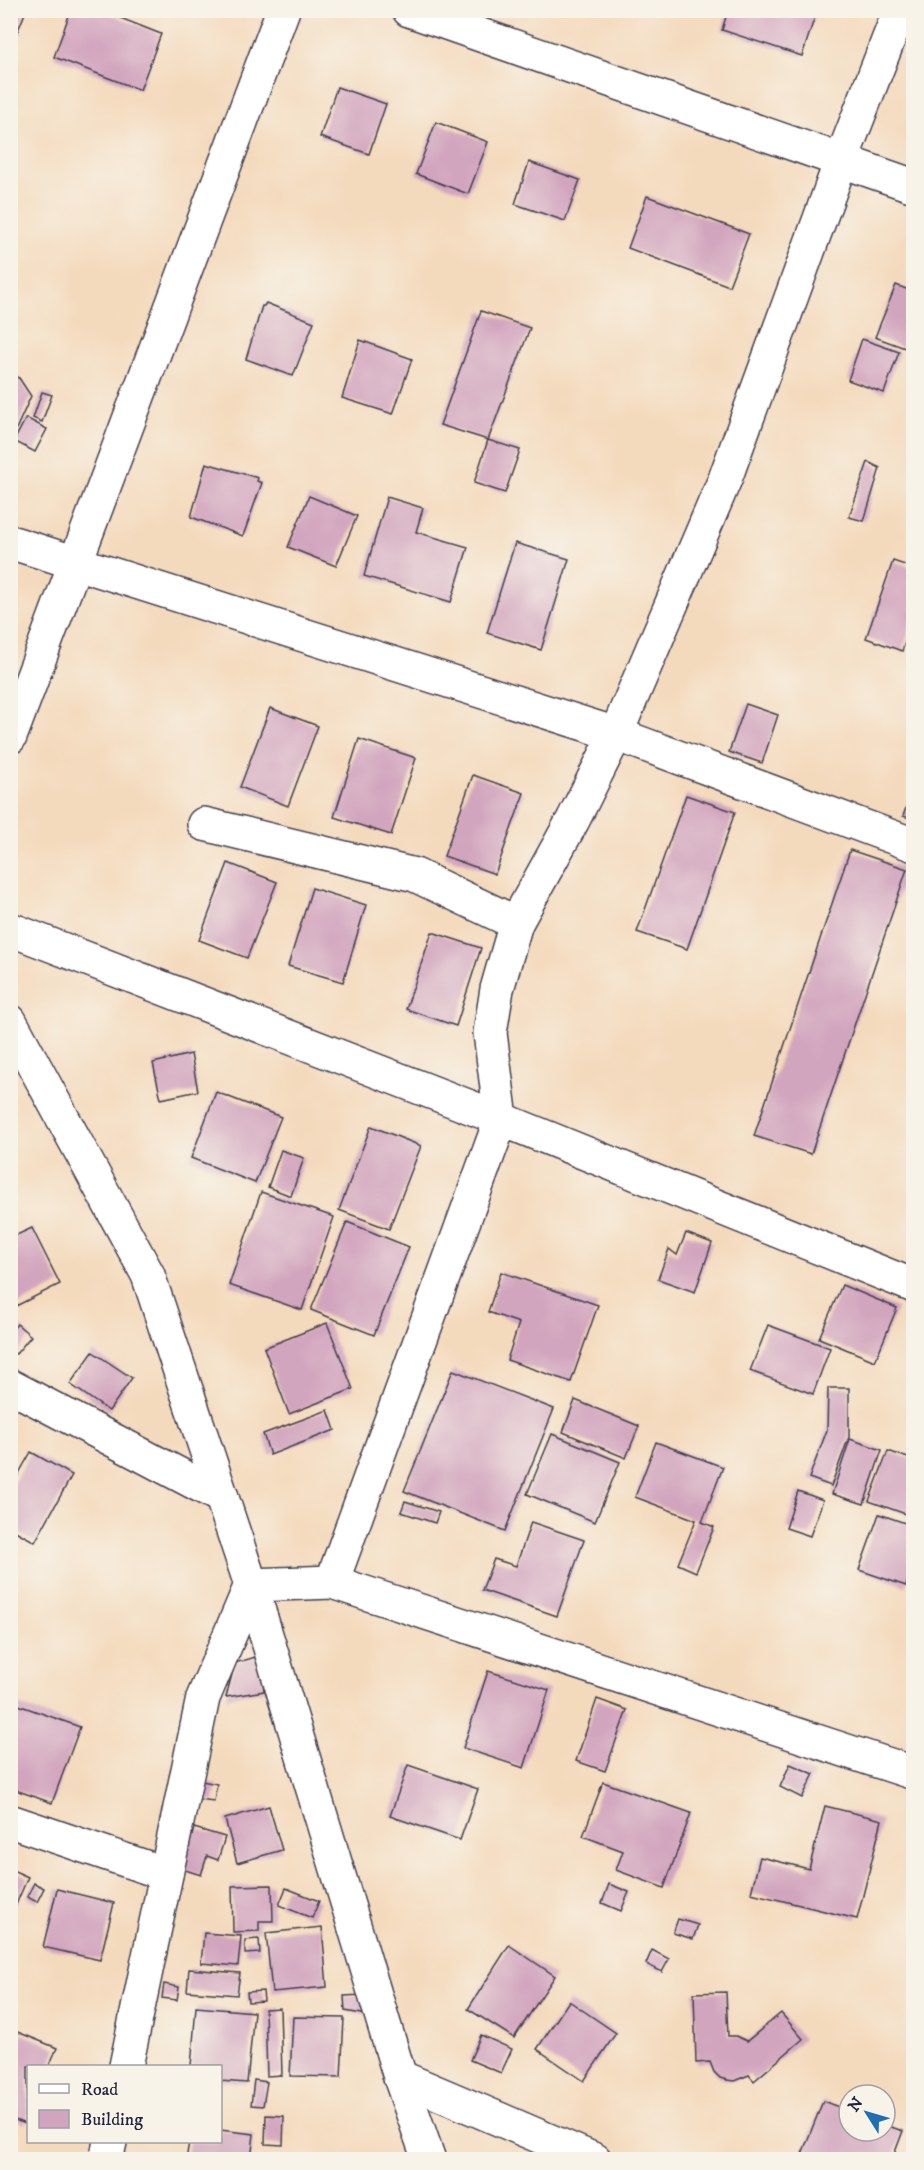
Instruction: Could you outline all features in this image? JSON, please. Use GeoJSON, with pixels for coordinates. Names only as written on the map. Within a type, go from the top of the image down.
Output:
{"type":"FeatureCollection","features":[{"type":"Feature","properties":{"kind":"street"},"geometry":{"type":"LineString","coordinates":[[10,737],[283,10]]}},
{"type":"Feature","properties":{"kind":"street"},"geometry":{"type":"LineString","coordinates":[[409,10],[914,186]]}},
{"type":"Feature","properties":{"kind":"street"},"geometry":{"type":"LineString","coordinates":[[332,1582],[501,1119],[490,1033],[497,988],[516,923],[573,820],[616,734],[725,479],[841,161],[900,10]]}},
{"type":"Feature","properties":{"kind":"street"},"geometry":{"type":"LineString","coordinates":[[10,542],[616,734],[914,845]]}},
{"type":"Feature","properties":{"kind":"street"},"geometry":{"type":"LineString","coordinates":[[204,824],[415,875],[516,923]]}},
{"type":"Feature","properties":{"kind":"street"},"geometry":{"type":"LineString","coordinates":[[10,929],[501,1119],[914,1286]]}},
{"type":"Feature","properties":{"kind":"street"},"geometry":{"type":"LineString","coordinates":[[10,1021],[148,1275],[251,1584],[400,2077],[429,2160]]}},
{"type":"Feature","properties":{"kind":"street"},"geometry":{"type":"LineString","coordinates":[[10,1386],[222,1497]]}},
{"type":"Feature","properties":{"kind":"street"},"geometry":{"type":"LineString","coordinates":[[251,1584],[332,1582],[914,1773]]}},
{"type":"Feature","properties":{"kind":"street"},"geometry":{"type":"LineString","coordinates":[[126,2065],[203,1698],[251,1584]]}},
{"type":"Feature","properties":{"kind":"street"},"geometry":{"type":"LineString","coordinates":[[10,1821],[166,1874]]}},
{"type":"Feature","properties":{"kind":"street"},"geometry":{"type":"LineString","coordinates":[[400,2077],[595,2160]]}},
{"type":"Feature","properties":{"kind":"street"},"geometry":{"type":"LineString","coordinates":[[106,2160],[110,2143]]}},
{"type":"Feature","properties":{"kind":"building"},"geometry":{"type":"Polygon","coordinates":[[[10,10],[25,13],[11,48],[10,10]]]}},
{"type":"Feature","properties":{"kind":"building"},"geometry":{"type":"Polygon","coordinates":[[[71,10],[100,10],[161,34],[140,90],[54,57],[71,10]]]}},
{"type":"Feature","properties":{"kind":"building"},"geometry":{"type":"Polygon","coordinates":[[[728,10],[817,10],[802,56],[722,30],[728,10]]]}},
{"type":"Feature","properties":{"kind":"building"},"geometry":{"type":"Polygon","coordinates":[[[337,87],[386,104],[369,154],[320,137],[337,87]]]}},
{"type":"Feature","properties":{"kind":"building"},"geometry":{"type":"Polygon","coordinates":[[[436,122],[488,142],[468,194],[416,174],[436,122]]]}},
{"type":"Feature","properties":{"kind":"building"},"geometry":{"type":"Polygon","coordinates":[[[529,162],[580,180],[565,221],[515,204],[529,162]]]}},
{"type":"Feature","properties":{"kind":"building"},"geometry":{"type":"Polygon","coordinates":[[[647,196],[749,234],[729,286],[628,248],[647,196]]]}},
{"type":"Feature","properties":{"kind":"building"},"geometry":{"type":"Polygon","coordinates":[[[896,285],[914,292],[913,351],[875,337],[896,285]]]}},
{"type":"Feature","properties":{"kind":"building"},"geometry":{"type":"Polygon","coordinates":[[[266,303],[314,322],[293,376],[246,359],[262,306],[266,303]]]}},
{"type":"Feature","properties":{"kind":"building"},"geometry":{"type":"Polygon","coordinates":[[[481,311],[530,328],[488,440],[440,425],[481,311]]]}},
{"type":"Feature","properties":{"kind":"building"},"geometry":{"type":"Polygon","coordinates":[[[862,339],[899,352],[884,393],[848,380],[862,339]]]}},
{"type":"Feature","properties":{"kind":"building"},"geometry":{"type":"Polygon","coordinates":[[[360,340],[412,359],[393,414],[342,398],[360,340]]]}},
{"type":"Feature","properties":{"kind":"building"},"geometry":{"type":"Polygon","coordinates":[[[10,375],[19,378],[31,396],[16,429],[10,434],[10,375]]]}},
{"type":"Feature","properties":{"kind":"building"},"geometry":{"type":"Polygon","coordinates":[[[42,392],[52,395],[42,422],[33,418],[42,392]]]}},
{"type":"Feature","properties":{"kind":"building"},"geometry":{"type":"Polygon","coordinates":[[[26,418],[47,429],[35,452],[14,441],[26,418]]]}},
{"type":"Feature","properties":{"kind":"building"},"geometry":{"type":"Polygon","coordinates":[[[488,440],[520,450],[505,493],[474,483],[488,440]]]}},
{"type":"Feature","properties":{"kind":"building"},"geometry":{"type":"Polygon","coordinates":[[[868,462],[880,468],[864,521],[849,517],[868,462]]]}},
{"type":"Feature","properties":{"kind":"building"},"geometry":{"type":"Polygon","coordinates":[[[206,463],[258,478],[257,481],[262,483],[243,536],[191,517],[206,463]]]}},
{"type":"Feature","properties":{"kind":"building"},"geometry":{"type":"Polygon","coordinates":[[[309,496],[357,516],[336,566],[288,547],[309,496]]]}},
{"type":"Feature","properties":{"kind":"building"},"geometry":{"type":"Polygon","coordinates":[[[387,497],[423,508],[416,532],[468,547],[451,602],[364,576],[387,497]]]}},
{"type":"Feature","properties":{"kind":"building"},"geometry":{"type":"Polygon","coordinates":[[[515,543],[569,559],[541,650],[487,633],[515,543]]]}},
{"type":"Feature","properties":{"kind":"building"},"geometry":{"type":"Polygon","coordinates":[[[893,561],[914,568],[914,618],[902,651],[866,638],[893,561]]]}},
{"type":"Feature","properties":{"kind":"building"},"geometry":{"type":"Polygon","coordinates":[[[746,704],[778,715],[762,763],[729,752],[746,704]]]}},
{"type":"Feature","properties":{"kind":"building"},"geometry":{"type":"Polygon","coordinates":[[[270,708],[318,726],[288,806],[240,787],[270,708]]]}},
{"type":"Feature","properties":{"kind":"building"},"geometry":{"type":"Polygon","coordinates":[[[359,739],[416,758],[391,835],[334,817],[359,739]]]}},
{"type":"Feature","properties":{"kind":"building"},"geometry":{"type":"Polygon","coordinates":[[[473,775],[524,793],[495,874],[444,856],[473,775]]]}},
{"type":"Feature","properties":{"kind":"building"},"geometry":{"type":"Polygon","coordinates":[[[914,786],[914,819],[903,816],[914,786]]]}},
{"type":"Feature","properties":{"kind":"building"},"geometry":{"type":"Polygon","coordinates":[[[686,795],[735,812],[687,949],[637,932],[686,795]]]}},
{"type":"Feature","properties":{"kind":"building"},"geometry":{"type":"Polygon","coordinates":[[[850,850],[907,869],[811,1154],[754,1136],[850,850]]]}},
{"type":"Feature","properties":{"kind":"building"},"geometry":{"type":"Polygon","coordinates":[[[228,863],[277,882],[247,958],[199,940],[228,863]]]}},
{"type":"Feature","properties":{"kind":"building"},"geometry":{"type":"Polygon","coordinates":[[[312,888],[366,905],[343,982],[288,966],[312,888]]]}},
{"type":"Feature","properties":{"kind":"building"},"geometry":{"type":"Polygon","coordinates":[[[432,932],[481,948],[456,1026],[406,1009],[432,932]]]}},
{"type":"Feature","properties":{"kind":"building"},"geometry":{"type":"Polygon","coordinates":[[[191,1054],[198,1091],[161,1099],[153,1063],[191,1054]]]}},
{"type":"Feature","properties":{"kind":"building"},"geometry":{"type":"Polygon","coordinates":[[[216,1092],[281,1117],[255,1183],[191,1158],[216,1092]]]}},
{"type":"Feature","properties":{"kind":"building"},"geometry":{"type":"Polygon","coordinates":[[[371,1126],[421,1146],[389,1229],[339,1210],[371,1126]]]}},
{"type":"Feature","properties":{"kind":"building"},"geometry":{"type":"Polygon","coordinates":[[[281,1150],[304,1158],[291,1196],[268,1187],[281,1150]]]}},
{"type":"Feature","properties":{"kind":"building"},"geometry":{"type":"Polygon","coordinates":[[[261,1192],[334,1217],[302,1310],[229,1285],[261,1192]]]}},
{"type":"Feature","properties":{"kind":"building"},"geometry":{"type":"Polygon","coordinates":[[[347,1222],[409,1247],[374,1335],[311,1310],[347,1222]]]}},
{"type":"Feature","properties":{"kind":"building"},"geometry":{"type":"Polygon","coordinates":[[[32,1228],[60,1284],[10,1309],[10,1238],[32,1228]]]}},
{"type":"Feature","properties":{"kind":"building"},"geometry":{"type":"Polygon","coordinates":[[[686,1233],[712,1243],[695,1292],[658,1279],[669,1249],[677,1255],[686,1233]]]}},
{"type":"Feature","properties":{"kind":"building"},"geometry":{"type":"Polygon","coordinates":[[[501,1272],[598,1305],[571,1382],[507,1360],[519,1323],[488,1312],[501,1272]]]}},
{"type":"Feature","properties":{"kind":"building"},"geometry":{"type":"Polygon","coordinates":[[[842,1285],[897,1308],[875,1361],[819,1338],[842,1285]]]}},
{"type":"Feature","properties":{"kind":"building"},"geometry":{"type":"Polygon","coordinates":[[[327,1323],[353,1389],[289,1414],[264,1348],[327,1323]]]}},
{"type":"Feature","properties":{"kind":"building"},"geometry":{"type":"Polygon","coordinates":[[[17,1324],[31,1336],[16,1354],[10,1350],[10,1332],[17,1324]]]}},
{"type":"Feature","properties":{"kind":"building"},"geometry":{"type":"Polygon","coordinates":[[[768,1325],[830,1348],[813,1394],[750,1371],[768,1325]]]}},
{"type":"Feature","properties":{"kind":"building"},"geometry":{"type":"Polygon","coordinates":[[[93,1352],[132,1378],[109,1411],[70,1384],[93,1352]]]}},
{"type":"Feature","properties":{"kind":"building"},"geometry":{"type":"Polygon","coordinates":[[[453,1370],[554,1409],[505,1531],[404,1491],[453,1370]]]}},
{"type":"Feature","properties":{"kind":"building"},"geometry":{"type":"Polygon","coordinates":[[[828,1388],[849,1388],[849,1437],[831,1486],[809,1478],[827,1430],[828,1388]]]}},
{"type":"Feature","properties":{"kind":"building"},"geometry":{"type":"Polygon","coordinates":[[[914,1398],[914,1420],[906,1417],[914,1398]]]}},
{"type":"Feature","properties":{"kind":"building"},"geometry":{"type":"Polygon","coordinates":[[[575,1400],[639,1426],[626,1458],[563,1432],[575,1400]]]}},
{"type":"Feature","properties":{"kind":"building"},"geometry":{"type":"Polygon","coordinates":[[[328,1410],[335,1430],[270,1455],[263,1434],[328,1410]]]}},
{"type":"Feature","properties":{"kind":"building"},"geometry":{"type":"Polygon","coordinates":[[[552,1434],[620,1462],[595,1522],[527,1494],[552,1434]]]}},
{"type":"Feature","properties":{"kind":"building"},"geometry":{"type":"Polygon","coordinates":[[[850,1439],[882,1450],[864,1504],[832,1494],[850,1439]]]}},
{"type":"Feature","properties":{"kind":"building"},"geometry":{"type":"Polygon","coordinates":[[[656,1442],[723,1467],[702,1522],[714,1527],[696,1572],[678,1564],[696,1520],[635,1497],[656,1442]]]}},
{"type":"Feature","properties":{"kind":"building"},"geometry":{"type":"Polygon","coordinates":[[[888,1451],[914,1460],[914,1517],[869,1501],[888,1451]]]}},
{"type":"Feature","properties":{"kind":"building"},"geometry":{"type":"Polygon","coordinates":[[[31,1452],[72,1475],[35,1542],[10,1528],[10,1489],[31,1452]]]}},
{"type":"Feature","properties":{"kind":"building"},"geometry":{"type":"Polygon","coordinates":[[[798,1491],[823,1500],[810,1536],[786,1528],[798,1491]]]}},
{"type":"Feature","properties":{"kind":"building"},"geometry":{"type":"Polygon","coordinates":[[[405,1501],[439,1512],[435,1523],[401,1512],[405,1501]]]}},
{"type":"Feature","properties":{"kind":"building"},"geometry":{"type":"Polygon","coordinates":[[[879,1514],[914,1526],[914,1565],[906,1586],[859,1570],[879,1514]]]}},
{"type":"Feature","properties":{"kind":"building"},"geometry":{"type":"Polygon","coordinates":[[[531,1522],[584,1540],[557,1616],[482,1590],[494,1559],[516,1566],[531,1522]]]}},
{"type":"Feature","properties":{"kind":"building"},"geometry":{"type":"Polygon","coordinates":[[[259,1656],[264,1691],[226,1697],[235,1663],[259,1656]]]}},
{"type":"Feature","properties":{"kind":"building"},"geometry":{"type":"Polygon","coordinates":[[[488,1671],[549,1690],[524,1768],[463,1748],[488,1671]]]}},
{"type":"Feature","properties":{"kind":"building"},"geometry":{"type":"Polygon","coordinates":[[[597,1699],[627,1710],[605,1771],[576,1761],[597,1699]]]}},
{"type":"Feature","properties":{"kind":"building"},"geometry":{"type":"Polygon","coordinates":[[[10,1702],[80,1727],[52,1803],[10,1788],[10,1702]]]}},
{"type":"Feature","properties":{"kind":"building"},"geometry":{"type":"Polygon","coordinates":[[[790,1764],[814,1774],[802,1798],[780,1787],[790,1764]]]}},
{"type":"Feature","properties":{"kind":"building"},"geometry":{"type":"Polygon","coordinates":[[[408,1765],[478,1789],[460,1840],[390,1816],[408,1765]]]}},
{"type":"Feature","properties":{"kind":"building"},"geometry":{"type":"Polygon","coordinates":[[[202,1781],[217,1784],[214,1801],[198,1799],[202,1781]]]}},
{"type":"Feature","properties":{"kind":"building"},"geometry":{"type":"Polygon","coordinates":[[[603,1782],[691,1813],[664,1888],[616,1870],[623,1851],[583,1836],[603,1782]]]}},
{"type":"Feature","properties":{"kind":"building"},"geometry":{"type":"Polygon","coordinates":[[[269,1806],[282,1850],[237,1863],[225,1819],[269,1806]]]}},
{"type":"Feature","properties":{"kind":"building"},"geometry":{"type":"Polygon","coordinates":[[[825,1806],[882,1820],[857,1919],[751,1893],[760,1857],[809,1869],[825,1806]]]}},
{"type":"Feature","properties":{"kind":"building"},"geometry":{"type":"Polygon","coordinates":[[[194,1828],[225,1837],[218,1860],[207,1856],[201,1875],[182,1869],[194,1828]]]}},
{"type":"Feature","properties":{"kind":"building"},"geometry":{"type":"Polygon","coordinates":[[[10,1869],[28,1877],[15,1907],[10,1906],[10,1869]]]}},
{"type":"Feature","properties":{"kind":"building"},"geometry":{"type":"Polygon","coordinates":[[[34,1883],[44,1888],[37,1902],[27,1897],[34,1883]]]}},
{"type":"Feature","properties":{"kind":"building"},"geometry":{"type":"Polygon","coordinates":[[[609,1884],[629,1892],[621,1911],[602,1903],[609,1884]]]}},
{"type":"Feature","properties":{"kind":"building"},"geometry":{"type":"Polygon","coordinates":[[[272,1885],[273,1921],[259,1921],[259,1931],[233,1932],[232,1886],[272,1885]]]}},
{"type":"Feature","properties":{"kind":"building"},"geometry":{"type":"Polygon","coordinates":[[[286,1888],[319,1901],[312,1918],[279,1905],[286,1888]]]}},
{"type":"Feature","properties":{"kind":"building"},"geometry":{"type":"Polygon","coordinates":[[[57,1889],[114,1903],[100,1960],[43,1947],[57,1889]]]}},
{"type":"Feature","properties":{"kind":"building"},"geometry":{"type":"Polygon","coordinates":[[[678,1919],[698,1925],[693,1939],[673,1933],[678,1919]]]}},
{"type":"Feature","properties":{"kind":"building"},"geometry":{"type":"Polygon","coordinates":[[[322,1927],[327,1987],[272,1992],[266,1933],[322,1927]]]}},
{"type":"Feature","properties":{"kind":"building"},"geometry":{"type":"Polygon","coordinates":[[[204,1933],[241,1936],[238,1966],[201,1963],[204,1933]]]}},
{"type":"Feature","properties":{"kind":"building"},"geometry":{"type":"Polygon","coordinates":[[[259,1939],[260,1953],[245,1954],[245,1940],[259,1939]]]}},
{"type":"Feature","properties":{"kind":"building"},"geometry":{"type":"Polygon","coordinates":[[[509,1945],[555,1976],[514,2038],[468,2009],[509,1945]]]}},
{"type":"Feature","properties":{"kind":"building"},"geometry":{"type":"Polygon","coordinates":[[[652,1950],[669,1959],[662,1972],[646,1964],[652,1950]]]}},
{"type":"Feature","properties":{"kind":"building"},"geometry":{"type":"Polygon","coordinates":[[[189,1969],[240,1973],[237,1995],[187,1991],[189,1969]]]}},
{"type":"Feature","properties":{"kind":"building"},"geometry":{"type":"Polygon","coordinates":[[[164,1984],[179,1987],[177,2000],[162,1998],[164,1984]]]}},
{"type":"Feature","properties":{"kind":"building"},"geometry":{"type":"Polygon","coordinates":[[[263,1991],[264,2001],[248,2002],[247,1992],[263,1991]]]}},
{"type":"Feature","properties":{"kind":"building"},"geometry":{"type":"Polygon","coordinates":[[[726,1992],[728,2036],[736,2036],[747,2041],[781,2013],[803,2039],[754,2081],[749,2075],[734,2081],[720,2078],[714,2072],[710,2062],[696,2063],[694,1993],[726,1992]]]}},
{"type":"Feature","properties":{"kind":"building"},"geometry":{"type":"Polygon","coordinates":[[[363,1995],[368,2015],[345,2011],[344,1996],[363,1995]]]}},
{"type":"Feature","properties":{"kind":"building"},"geometry":{"type":"Polygon","coordinates":[[[569,2001],[616,2033],[584,2081],[537,2049],[569,2001]]]}},
{"type":"Feature","properties":{"kind":"building"},"geometry":{"type":"Polygon","coordinates":[[[196,2007],[254,2012],[247,2083],[222,2081],[222,2065],[191,2065],[196,2007]]]}},
{"type":"Feature","properties":{"kind":"building"},"geometry":{"type":"Polygon","coordinates":[[[280,2008],[282,2075],[267,2076],[265,2009],[280,2008]]]}},
{"type":"Feature","properties":{"kind":"building"},"geometry":{"type":"Polygon","coordinates":[[[293,2017],[344,2018],[341,2077],[290,2076],[293,2017]]]}},
{"type":"Feature","properties":{"kind":"building"},"geometry":{"type":"Polygon","coordinates":[[[10,2029],[57,2048],[49,2065],[27,2065],[25,2124],[10,2118],[10,2029]]]}},
{"type":"Feature","properties":{"kind":"building"},"geometry":{"type":"Polygon","coordinates":[[[481,2035],[512,2049],[501,2073],[470,2060],[481,2035]]]}},
{"type":"Feature","properties":{"kind":"building"},"geometry":{"type":"Polygon","coordinates":[[[254,2080],[267,2082],[263,2106],[251,2105],[254,2080]]]}},
{"type":"Feature","properties":{"kind":"building"},"geometry":{"type":"Polygon","coordinates":[[[823,2101],[837,2106],[837,2143],[897,2143],[897,2129],[903,2131],[892,2160],[815,2160],[802,2154],[823,2101]]]}},
{"type":"Feature","properties":{"kind":"building"},"geometry":{"type":"Polygon","coordinates":[[[266,2115],[284,2116],[283,2145],[265,2144],[266,2115]]]}},
{"type":"Feature","properties":{"kind":"building"},"geometry":{"type":"Polygon","coordinates":[[[222,2130],[254,2134],[251,2160],[186,2160],[189,2143],[222,2143],[222,2130]]]}}]}
